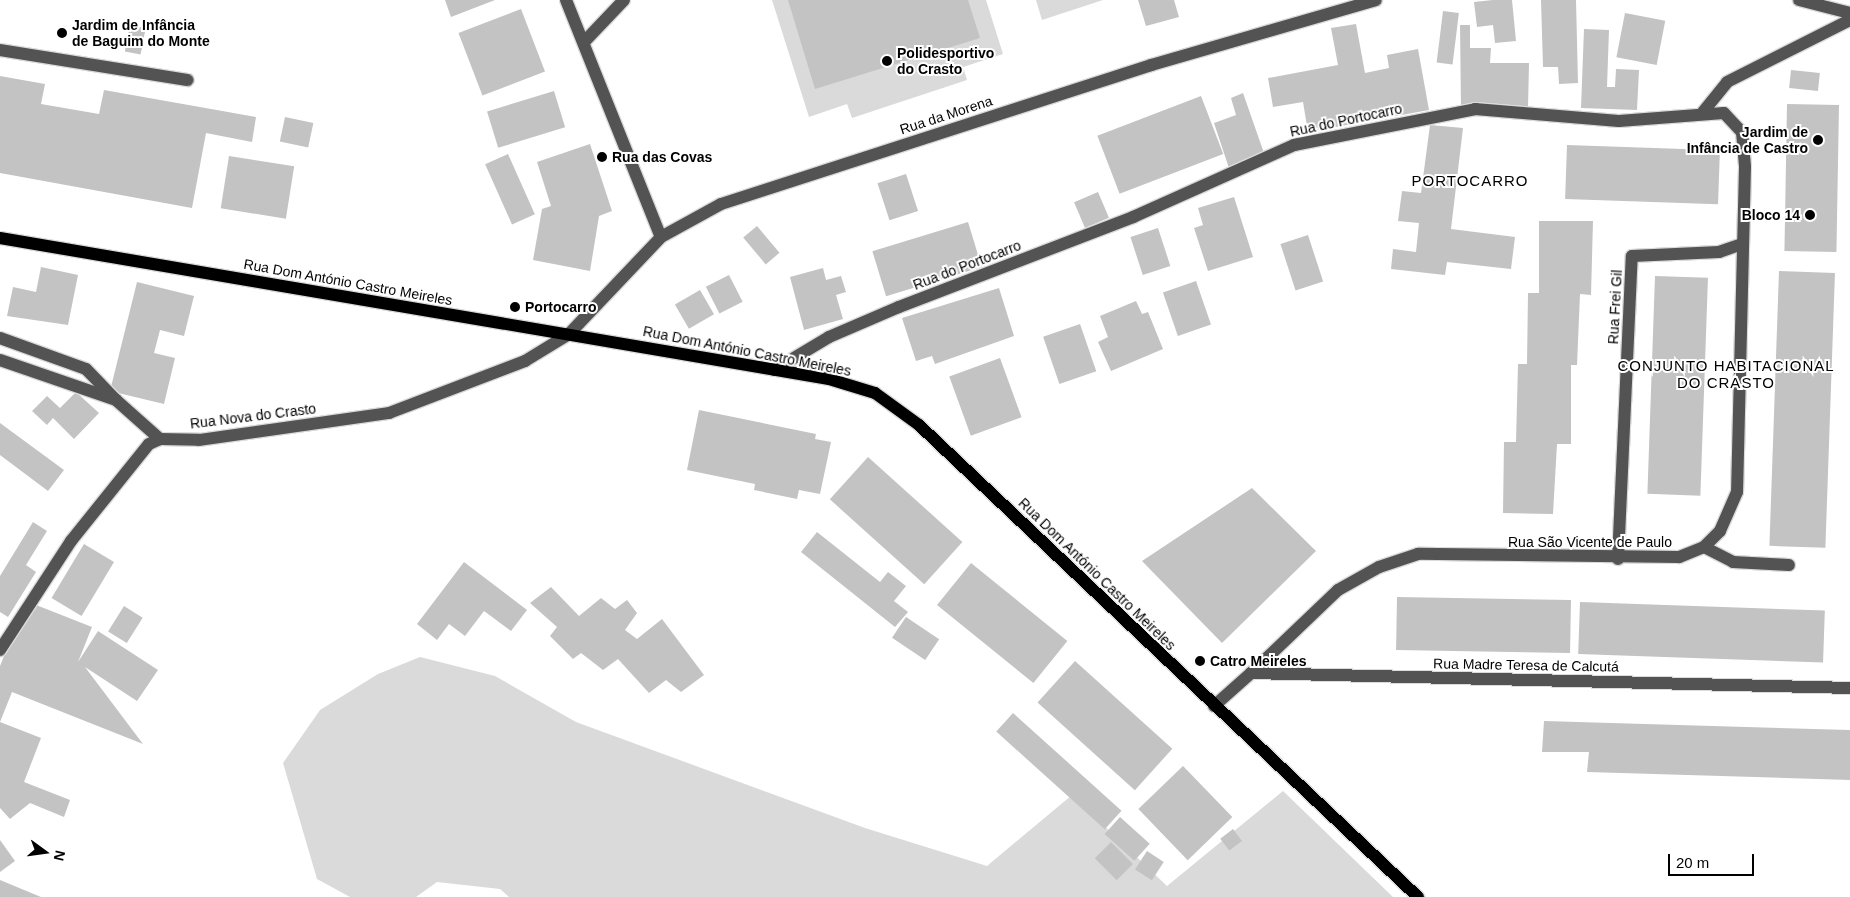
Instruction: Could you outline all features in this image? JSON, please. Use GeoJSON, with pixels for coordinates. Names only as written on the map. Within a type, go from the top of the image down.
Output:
{"type":"FeatureCollection","features":[{"type":"Feature","properties":{"kind":"main road","name":"Rua Dom António Castro Meireles"},"geometry":{"type":"LineString","coordinates":[[0,238],[774,370],[875,393],[919,426],[1418,897]]}},
{"type":"Feature","properties":{"kind":"street"},"geometry":{"type":"LineString","coordinates":[[566,0],[662,237]]}},
{"type":"Feature","properties":{"kind":"street"},"geometry":{"type":"LineString","coordinates":[[584,42],[624,0]]}},
{"type":"Feature","properties":{"kind":"street","name":"Rua da Morena"},"geometry":{"type":"LineString","coordinates":[[569,334],[662,237],[721,204],[1151,65],[1376,0]]}},
{"type":"Feature","properties":{"kind":"street"},"geometry":{"type":"LineString","coordinates":[[1799,0],[1850,13]]}},
{"type":"Feature","properties":{"kind":"street"},"geometry":{"type":"LineString","coordinates":[[1703,112],[1727,82],[1850,20]]}},
{"type":"Feature","properties":{"kind":"street"},"geometry":{"type":"LineString","coordinates":[[0,50],[188,80]]}},
{"type":"Feature","properties":{"kind":"street","name":"Rua do Portocarro"},"geometry":{"type":"LineString","coordinates":[[774,370],[829,337],[890,311],[1133,217],[1294,145],[1475,109],[1620,122],[1703,112]]}},
{"type":"Feature","properties":{"kind":"street","name":"Rua São Vicente de Paulo"},"geometry":{"type":"LineString","coordinates":[[1251,673],[1338,590],[1379,567],[1418,554],[1618,559],[1679,557],[1704,547],[1720,531],[1737,492],[1742,244],[1746,167],[1742,132],[1724,113],[1703,112]]}},
{"type":"Feature","properties":{"kind":"street","name":"Rua Frei Gil"},"geometry":{"type":"LineString","coordinates":[[1618,559],[1632,256],[1719,252],[1742,244]]}},
{"type":"Feature","properties":{"kind":"street","name":"Rua Nova do Crasto"},"geometry":{"type":"LineString","coordinates":[[160,439],[199,440],[389,413],[525,361],[569,334]]}},
{"type":"Feature","properties":{"kind":"street"},"geometry":{"type":"LineString","coordinates":[[0,338],[86,370],[160,439],[136,457],[71,541],[0,650]]}},
{"type":"Feature","properties":{"kind":"street"},"geometry":{"type":"LineString","coordinates":[[0,360],[116,400]]}},
{"type":"Feature","properties":{"kind":"street"},"geometry":{"type":"LineString","coordinates":[[1704,547],[1734,562],[1789,565]]}},
{"type":"Feature","properties":{"kind":"street"},"geometry":{"type":"LineString","coordinates":[[1214,706],[1251,673]]}},
{"type":"Feature","properties":{"kind":"street","name":"Rua Madre Teresa de Calcutá"},"geometry":{"type":"LineString","coordinates":[[1251,673],[1850,688]]}},
{"type":"Feature","properties":{"kind":"shaded area","name":"Polidesportivo do Crasto"},"geometry":{"type":"Polygon","coordinates":[[[772,0],[986,0],[1003,54],[963,67],[967,80],[852,118],[847,104],[809,117],[772,0]]]}},
{"type":"Feature","properties":{"kind":"shaded area"},"geometry":{"type":"Polygon","coordinates":[[[1036,0],[1103,0],[1042,20],[1036,0]]]}},
{"type":"Feature","properties":{"kind":"shaded area"},"geometry":{"type":"Polygon","coordinates":[[[420,657],[495,676],[576,722],[865,828],[987,866],[1072,795],[1167,886],[1283,791],[1393,897],[509,897],[500,889],[437,882],[416,897],[350,897],[317,879],[283,763],[320,710],[378,674],[420,657]]]}},
{"type":"Feature","properties":{"kind":"building"},"geometry":{"type":"Polygon","coordinates":[[[445,0],[495,0],[451,17],[445,0]]]}},
{"type":"Feature","properties":{"kind":"building"},"geometry":{"type":"Polygon","coordinates":[[[788,0],[968,0],[980,38],[815,89],[788,0]]]}},
{"type":"Feature","properties":{"kind":"building"},"geometry":{"type":"Polygon","coordinates":[[[1138,0],[1174,0],[1179,17],[1146,26],[1138,0]]]}},
{"type":"Feature","properties":{"kind":"building"},"geometry":{"type":"Polygon","coordinates":[[[1512,0],[1516,41],[1495,43],[1493,25],[1477,27],[1474,2],[1512,0]]]}},
{"type":"Feature","properties":{"kind":"building"},"geometry":{"type":"Polygon","coordinates":[[[1541,0],[1576,0],[1578,83],[1559,84],[1558,67],[1543,67],[1541,0]]]}},
{"type":"Feature","properties":{"kind":"building"},"geometry":{"type":"Polygon","coordinates":[[[521,9],[545,72],[482,96],[458,33],[521,9]]]}},
{"type":"Feature","properties":{"kind":"building"},"geometry":{"type":"Polygon","coordinates":[[[1443,11],[1459,13],[1453,65],[1437,63],[1443,11]]]}},
{"type":"Feature","properties":{"kind":"building"},"geometry":{"type":"Polygon","coordinates":[[[1625,13],[1665,21],[1657,65],[1616,57],[1625,13]]]}},
{"type":"Feature","properties":{"kind":"building"},"geometry":{"type":"Polygon","coordinates":[[[1356,24],[1365,73],[1389,68],[1387,55],[1418,49],[1429,110],[1308,132],[1303,102],[1273,107],[1268,78],[1338,65],[1331,28],[1356,24]]]}},
{"type":"Feature","properties":{"kind":"building"},"geometry":{"type":"Polygon","coordinates":[[[130,25],[146,28],[141,55],[125,52],[130,25]]]}},
{"type":"Feature","properties":{"kind":"building"},"geometry":{"type":"Polygon","coordinates":[[[1460,25],[1470,25],[1470,48],[1491,48],[1490,63],[1529,63],[1528,108],[1461,109],[1460,25]]]}},
{"type":"Feature","properties":{"kind":"building"},"geometry":{"type":"Polygon","coordinates":[[[1584,29],[1609,30],[1607,87],[1615,87],[1616,69],[1639,70],[1637,110],[1581,108],[1584,29]]]}},
{"type":"Feature","properties":{"kind":"building"},"geometry":{"type":"Polygon","coordinates":[[[1791,70],[1820,73],[1818,91],[1789,88],[1791,70]]]}},
{"type":"Feature","properties":{"kind":"building"},"geometry":{"type":"Polygon","coordinates":[[[0,76],[45,84],[41,104],[99,114],[104,90],[256,117],[252,142],[206,133],[192,208],[0,173],[0,76]]]}},
{"type":"Feature","properties":{"kind":"building"},"geometry":{"type":"Polygon","coordinates":[[[554,91],[565,127],[498,148],[487,111],[554,91]]]}},
{"type":"Feature","properties":{"kind":"building"},"geometry":{"type":"Polygon","coordinates":[[[1243,93],[1265,156],[1229,168],[1214,123],[1236,115],[1231,98],[1243,93]]]}},
{"type":"Feature","properties":{"kind":"building"},"geometry":{"type":"Polygon","coordinates":[[[1201,96],[1223,154],[1120,194],[1097,136],[1201,96]]]}},
{"type":"Feature","properties":{"kind":"building"},"geometry":{"type":"Polygon","coordinates":[[[1787,104],[1839,105],[1836,252],[1784,251],[1787,104]]]}},
{"type":"Feature","properties":{"kind":"building"},"geometry":{"type":"Polygon","coordinates":[[[285,117],[313,123],[308,147],[280,141],[285,117]]]}},
{"type":"Feature","properties":{"kind":"building"},"geometry":{"type":"Polygon","coordinates":[[[1430,125],[1463,128],[1451,229],[1515,237],[1511,269],[1447,262],[1445,275],[1391,269],[1393,249],[1416,252],[1419,223],[1398,221],[1402,191],[1421,193],[1430,125]]]}},
{"type":"Feature","properties":{"kind":"building"},"geometry":{"type":"Polygon","coordinates":[[[590,144],[612,211],[599,216],[590,271],[533,260],[542,209],[551,206],[537,162],[590,144]]]}},
{"type":"Feature","properties":{"kind":"building"},"geometry":{"type":"Polygon","coordinates":[[[1567,145],[1720,150],[1718,204],[1565,199],[1567,145]]]}},
{"type":"Feature","properties":{"kind":"building"},"geometry":{"type":"Polygon","coordinates":[[[508,154],[535,214],[512,224],[485,164],[508,154]]]}},
{"type":"Feature","properties":{"kind":"building"},"geometry":{"type":"Polygon","coordinates":[[[229,156],[294,166],[286,219],[221,208],[229,156]]]}},
{"type":"Feature","properties":{"kind":"building"},"geometry":{"type":"Polygon","coordinates":[[[906,174],[918,211],[890,220],[877,183],[906,174]]]}},
{"type":"Feature","properties":{"kind":"building"},"geometry":{"type":"Polygon","coordinates":[[[1098,192],[1109,218],[1085,228],[1074,202],[1098,192]]]}},
{"type":"Feature","properties":{"kind":"building"},"geometry":{"type":"Polygon","coordinates":[[[1234,197],[1253,257],[1208,271],[1194,228],[1203,225],[1198,208],[1234,197]]]}},
{"type":"Feature","properties":{"kind":"building"},"geometry":{"type":"Polygon","coordinates":[[[1539,221],[1593,221],[1591,295],[1580,294],[1577,365],[1571,365],[1571,444],[1557,444],[1553,514],[1503,513],[1504,442],[1516,442],[1518,364],[1527,364],[1528,293],[1539,293],[1539,221]]]}},
{"type":"Feature","properties":{"kind":"building"},"geometry":{"type":"Polygon","coordinates":[[[968,222],[982,267],[886,296],[872,251],[968,222]]]}},
{"type":"Feature","properties":{"kind":"building"},"geometry":{"type":"Polygon","coordinates":[[[757,226],[779,253],[766,264],[743,238],[757,226]]]}},
{"type":"Feature","properties":{"kind":"building"},"geometry":{"type":"Polygon","coordinates":[[[1158,228],[1170,266],[1143,275],[1130,237],[1158,228]]]}},
{"type":"Feature","properties":{"kind":"building"},"geometry":{"type":"Polygon","coordinates":[[[1308,235],[1323,282],[1296,291],[1280,244],[1308,235]]]}},
{"type":"Feature","properties":{"kind":"building"},"geometry":{"type":"Polygon","coordinates":[[[41,267],[78,275],[68,325],[7,316],[13,287],[36,292],[41,267]]]}},
{"type":"Feature","properties":{"kind":"building"},"geometry":{"type":"Polygon","coordinates":[[[823,268],[826,280],[841,276],[846,292],[836,295],[843,319],[804,330],[790,277],[823,268]]]}},
{"type":"Feature","properties":{"kind":"building"},"geometry":{"type":"Polygon","coordinates":[[[1779,271],[1835,273],[1825,548],[1769,546],[1779,271]]]}},
{"type":"Feature","properties":{"kind":"building"},"geometry":{"type":"Polygon","coordinates":[[[729,275],[743,302],[719,314],[706,287],[729,275]]]}},
{"type":"Feature","properties":{"kind":"building"},"geometry":{"type":"Polygon","coordinates":[[[1655,276],[1708,278],[1700,496],[1647,494],[1655,276]]]}},
{"type":"Feature","properties":{"kind":"building"},"geometry":{"type":"Polygon","coordinates":[[[1196,281],[1211,324],[1178,336],[1163,292],[1196,281]]]}},
{"type":"Feature","properties":{"kind":"building"},"geometry":{"type":"Polygon","coordinates":[[[137,282],[194,296],[184,336],[160,330],[154,353],[175,358],[164,404],[110,391],[137,282]]]}},
{"type":"Feature","properties":{"kind":"building"},"geometry":{"type":"Polygon","coordinates":[[[999,288],[1014,336],[935,364],[932,356],[916,361],[902,318],[999,288]]]}},
{"type":"Feature","properties":{"kind":"building"},"geometry":{"type":"Polygon","coordinates":[[[700,290],[714,314],[689,329],[675,304],[700,290]]]}},
{"type":"Feature","properties":{"kind":"building"},"geometry":{"type":"Polygon","coordinates":[[[1136,301],[1142,314],[1148,312],[1163,349],[1111,371],[1098,342],[1108,337],[1100,316],[1136,301]]]}},
{"type":"Feature","properties":{"kind":"building"},"geometry":{"type":"Polygon","coordinates":[[[1080,324],[1096,371],[1059,384],[1043,337],[1080,324]]]}},
{"type":"Feature","properties":{"kind":"building"},"geometry":{"type":"Polygon","coordinates":[[[1000,358],[1022,417],[971,436],[949,376],[1000,358]]]}},
{"type":"Feature","properties":{"kind":"building"},"geometry":{"type":"Polygon","coordinates":[[[76,392],[99,413],[74,439],[53,418],[47,425],[32,411],[47,396],[60,408],[76,392]]]}},
{"type":"Feature","properties":{"kind":"building"},"geometry":{"type":"Polygon","coordinates":[[[699,410],[816,434],[815,439],[831,442],[820,494],[799,490],[797,499],[754,490],[755,484],[687,470],[699,410]]]}},
{"type":"Feature","properties":{"kind":"building"},"geometry":{"type":"Polygon","coordinates":[[[0,423],[64,470],[48,491],[0,455],[0,423]]]}},
{"type":"Feature","properties":{"kind":"building"},"geometry":{"type":"Polygon","coordinates":[[[868,457],[962,542],[924,584],[830,499],[868,457]]]}},
{"type":"Feature","properties":{"kind":"building"},"geometry":{"type":"Polygon","coordinates":[[[1252,488],[1316,551],[1222,643],[1142,561],[1252,488]]]}},
{"type":"Feature","properties":{"kind":"building"},"geometry":{"type":"Polygon","coordinates":[[[33,522],[47,531],[26,565],[36,572],[8,617],[0,612],[0,576],[33,522]]]}},
{"type":"Feature","properties":{"kind":"building"},"geometry":{"type":"Polygon","coordinates":[[[817,532],[880,582],[888,572],[906,586],[894,601],[908,612],[895,627],[801,552],[817,532]]]}},
{"type":"Feature","properties":{"kind":"building"},"geometry":{"type":"Polygon","coordinates":[[[84,544],[114,562],[82,616],[52,598],[84,544]]]}},
{"type":"Feature","properties":{"kind":"building"},"geometry":{"type":"Polygon","coordinates":[[[464,562],[527,610],[511,631],[484,611],[465,636],[449,624],[437,640],[417,624],[464,562]]]}},
{"type":"Feature","properties":{"kind":"building"},"geometry":{"type":"Polygon","coordinates":[[[971,563],[1067,641],[1033,683],[937,605],[971,563]]]}},
{"type":"Feature","properties":{"kind":"building"},"geometry":{"type":"Polygon","coordinates":[[[551,587],[579,616],[601,598],[615,609],[627,600],[637,613],[625,630],[637,639],[662,619],[704,675],[681,692],[666,680],[649,693],[618,659],[603,670],[581,653],[573,659],[550,636],[557,627],[530,603],[551,587]]]}},
{"type":"Feature","properties":{"kind":"building"},"geometry":{"type":"Polygon","coordinates":[[[1397,597],[1571,600],[1570,653],[1396,650],[1397,597]]]}},
{"type":"Feature","properties":{"kind":"building"},"geometry":{"type":"Polygon","coordinates":[[[26,601],[92,627],[78,662],[98,631],[158,670],[137,701],[85,667],[143,744],[12,692],[0,722],[0,666],[26,601]]]}},
{"type":"Feature","properties":{"kind":"building"},"geometry":{"type":"Polygon","coordinates":[[[1580,602],[1825,611],[1823,663],[1578,654],[1580,602]]]}},
{"type":"Feature","properties":{"kind":"building"},"geometry":{"type":"Polygon","coordinates":[[[124,606],[143,618],[127,643],[108,631],[124,606]]]}},
{"type":"Feature","properties":{"kind":"building"},"geometry":{"type":"Polygon","coordinates":[[[906,617],[939,639],[925,660],[892,638],[906,617]]]}},
{"type":"Feature","properties":{"kind":"building"},"geometry":{"type":"Polygon","coordinates":[[[1075,661],[1172,749],[1135,790],[1038,703],[1075,661]]]}},
{"type":"Feature","properties":{"kind":"building"},"geometry":{"type":"Polygon","coordinates":[[[1013,713],[1121,811],[1105,829],[996,732],[1013,713]]]}},
{"type":"Feature","properties":{"kind":"building"},"geometry":{"type":"Polygon","coordinates":[[[1544,721],[1850,730],[1850,780],[1587,772],[1589,752],[1542,752],[1544,721]]]}},
{"type":"Feature","properties":{"kind":"building"},"geometry":{"type":"Polygon","coordinates":[[[0,722],[41,738],[24,782],[70,800],[64,817],[30,803],[10,819],[0,808],[0,722]]]}},
{"type":"Feature","properties":{"kind":"building"},"geometry":{"type":"Polygon","coordinates":[[[1183,766],[1232,817],[1188,860],[1138,809],[1183,766]]]}},
{"type":"Feature","properties":{"kind":"building"},"geometry":{"type":"Polygon","coordinates":[[[1120,817],[1150,844],[1134,861],[1105,834],[1120,817]]]}},
{"type":"Feature","properties":{"kind":"building"},"geometry":{"type":"Polygon","coordinates":[[[1233,829],[1242,841],[1229,851],[1220,839],[1233,829]]]}},
{"type":"Feature","properties":{"kind":"building"},"geometry":{"type":"Polygon","coordinates":[[[0,840],[15,861],[0,872],[0,840]]]}},
{"type":"Feature","properties":{"kind":"building"},"geometry":{"type":"Polygon","coordinates":[[[1111,842],[1133,864],[1117,880],[1095,858],[1111,842]]]}},
{"type":"Feature","properties":{"kind":"building"},"geometry":{"type":"Polygon","coordinates":[[[1147,851],[1164,862],[1152,880],[1135,869],[1147,851]]]}},
{"type":"Feature","properties":{"kind":"building"},"geometry":{"type":"Polygon","coordinates":[[[0,880],[41,897],[0,897],[0,880]]]}},
{"type":"Feature","properties":{"kind":"place","name":"Jardim de Infância de Baguim do Monte"},"geometry":{"type":"Point","coordinates":[62,33]}},
{"type":"Feature","properties":{"kind":"place","name":"Polidesportivo do Crasto"},"geometry":{"type":"Point","coordinates":[887,61]}},
{"type":"Feature","properties":{"kind":"place","name":"Jardim de Infância de Castro"},"geometry":{"type":"Point","coordinates":[1818,140]}},
{"type":"Feature","properties":{"kind":"place","name":"Rua das Covas"},"geometry":{"type":"Point","coordinates":[602,157]}},
{"type":"Feature","properties":{"kind":"place","name":"Bloco 14"},"geometry":{"type":"Point","coordinates":[1810,215]}},
{"type":"Feature","properties":{"kind":"place","name":"Portocarro"},"geometry":{"type":"Point","coordinates":[515,307]}},
{"type":"Feature","properties":{"kind":"place","name":"Catro Meireles"},"geometry":{"type":"Point","coordinates":[1200,661]}},
{"type":"Feature","properties":{"kind":"district","name":"PORTOCARRO"},"geometry":{"type":"Point","coordinates":[1470,181]}},
{"type":"Feature","properties":{"kind":"district","name":"CONJUNTO HABITACIONAL DO CRASTO"},"geometry":{"type":"Point","coordinates":[1726,374]}}]}
